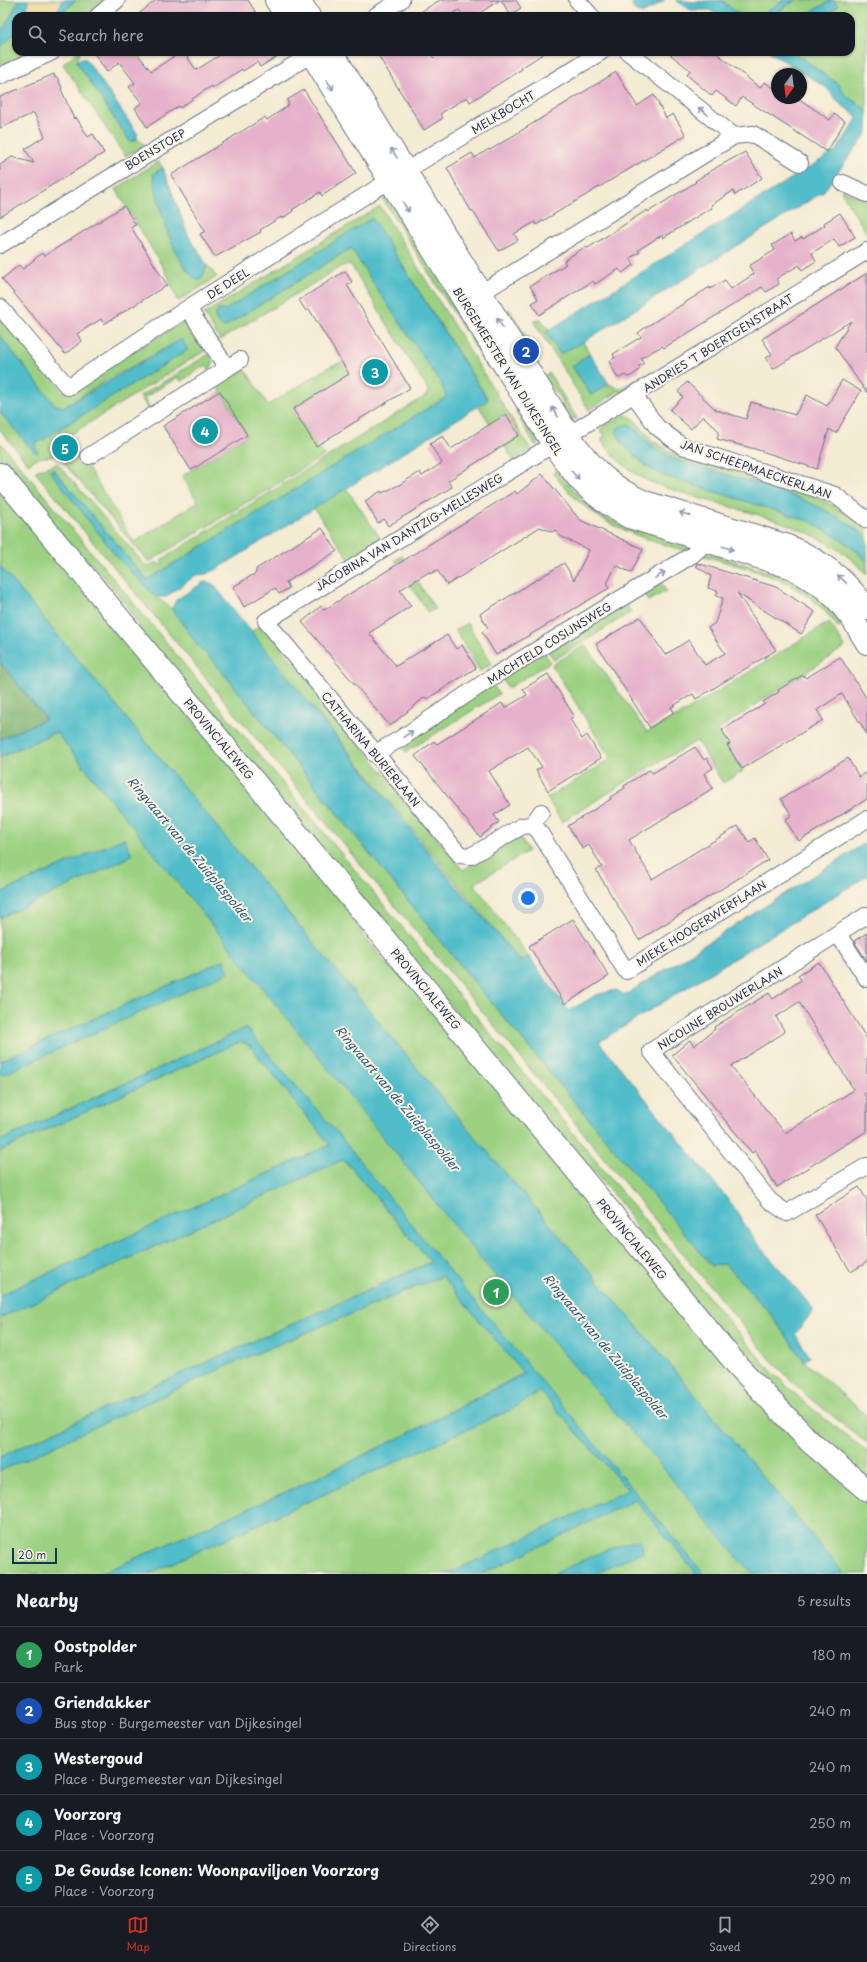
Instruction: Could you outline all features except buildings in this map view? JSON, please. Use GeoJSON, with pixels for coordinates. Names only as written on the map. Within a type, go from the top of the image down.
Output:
{"type":"FeatureCollection","features":[{"type":"Feature","properties":{"kind":"main road"},"geometry":{"type":"LineString","coordinates":[[276,0],[284,12]]}},
{"type":"Feature","properties":{"kind":"main road"},"geometry":{"type":"LineString","coordinates":[[299,0],[306,12]]}},
{"type":"Feature","properties":{"kind":"main road","name":"BURGEMEESTER VAN DIJKESINGEL"},"geometry":{"type":"LineString","coordinates":[[319,56],[398,176],[561,439],[570,469],[591,493],[609,506],[629,517],[785,545],[818,560],[843,580],[867,609]]}},
{"type":"Feature","properties":{"kind":"main road","name":"PROVINCIALEWEG"},"geometry":{"type":"LineString","coordinates":[[0,474],[738,1366],[810,1442],[867,1490]]}},
{"type":"Feature","properties":{"kind":"main road","name":"BURGEMEESTER VAN DIJKESINGEL"},"geometry":{"type":"LineString","coordinates":[[710,532],[793,568],[809,577],[837,600],[853,620],[867,644]]}},
{"type":"Feature","properties":{"kind":"street"},"geometry":{"type":"LineString","coordinates":[[103,12],[117,0]]}},
{"type":"Feature","properties":{"kind":"street"},"geometry":{"type":"LineString","coordinates":[[382,12],[401,0]]}},
{"type":"Feature","properties":{"kind":"street"},"geometry":{"type":"LineString","coordinates":[[577,0],[588,12]]}},
{"type":"Feature","properties":{"kind":"street"},"geometry":{"type":"LineString","coordinates":[[0,76],[43,56]]}},
{"type":"Feature","properties":{"kind":"street","name":"BOENSTOEP"},"geometry":{"type":"LineString","coordinates":[[0,245],[312,56]]}},
{"type":"Feature","properties":{"kind":"street","name":"MELKBOCHT"},"geometry":{"type":"LineString","coordinates":[[398,176],[594,56]]}},
{"type":"Feature","properties":{"kind":"street"},"geometry":{"type":"LineString","coordinates":[[633,56],[734,136]]}},
{"type":"Feature","properties":{"kind":"street"},"geometry":{"type":"LineString","coordinates":[[473,298],[734,136],[753,134],[800,163]]}},
{"type":"Feature","properties":{"kind":"street","name":"DE DEEL"},"geometry":{"type":"LineString","coordinates":[[0,307],[68,388],[188,308],[398,176]]}},
{"type":"Feature","properties":{"kind":"street"},"geometry":{"type":"LineString","coordinates":[[843,183],[867,194]]}},
{"type":"Feature","properties":{"kind":"street","name":"ANDRIES 'T BOERTGENSTRAAT"},"geometry":{"type":"LineString","coordinates":[[561,439],[867,251]]}},
{"type":"Feature","properties":{"kind":"street"},"geometry":{"type":"LineString","coordinates":[[89,456],[233,364],[188,308]]}},
{"type":"Feature","properties":{"kind":"street","name":"JAN SCHEEPMAECKERLAAN"},"geometry":{"type":"LineString","coordinates":[[634,395],[657,427],[682,446],[835,495],[867,520]]}},
{"type":"Feature","properties":{"kind":"street","name":"JACOBINA VAN DANTZIG-MELLESWEG"},"geometry":{"type":"LineString","coordinates":[[266,621],[561,439]]}},
{"type":"Feature","properties":{"kind":"street","name":"MACHTELD COSIJNSWEG"},"geometry":{"type":"LineString","coordinates":[[374,754],[400,739],[491,678],[692,556],[710,532]]}},
{"type":"Feature","properties":{"kind":"street","name":"CATHARINA BURIERLAAN"},"geometry":{"type":"LineString","coordinates":[[266,621],[374,754],[460,855],[471,856],[522,826],[532,825]]}},
{"type":"Feature","properties":{"kind":"street"},"geometry":{"type":"LineString","coordinates":[[532,825],[541,812]]}},
{"type":"Feature","properties":{"kind":"street","name":"MIEKE HOOGERWERFLAAN"},"geometry":{"type":"LineString","coordinates":[[532,825],[538,830],[626,971],[867,819]]}},
{"type":"Feature","properties":{"kind":"street","name":"NICOLINE BROUWERLAAN"},"geometry":{"type":"LineString","coordinates":[[867,915],[651,1051],[770,1201],[787,1214],[867,1166]]}},
{"type":"Feature","properties":{"kind":"street"},"geometry":{"type":"LineString","coordinates":[[838,934],[867,979]]}},
{"type":"Feature","properties":{"kind":"green space"},"geometry":{"type":"Polygon","coordinates":[[[0,0],[19,0],[4,29],[0,31],[0,0]]]}},
{"type":"Feature","properties":{"kind":"green space"},"geometry":{"type":"Polygon","coordinates":[[[76,0],[111,0],[96,12],[63,12],[76,0]]]}},
{"type":"Feature","properties":{"kind":"green space"},"geometry":{"type":"Polygon","coordinates":[[[721,0],[784,0],[766,12],[736,12],[721,0]]]}},
{"type":"Feature","properties":{"kind":"green space"},"geometry":{"type":"Polygon","coordinates":[[[796,0],[832,0],[811,12],[777,12],[796,0]]]}},
{"type":"Feature","properties":{"kind":"green space"},"geometry":{"type":"Polygon","coordinates":[[[834,0],[867,0],[867,110],[845,95],[839,85],[799,56],[855,56],[855,12],[830,12],[838,6],[834,0]]]}},
{"type":"Feature","properties":{"kind":"green space"},"geometry":{"type":"Polygon","coordinates":[[[12,36],[12,56],[34,56],[0,71],[0,48],[12,36]]]}},
{"type":"Feature","properties":{"kind":"green space"},"geometry":{"type":"Polygon","coordinates":[[[72,56],[79,56],[77,62],[130,142],[137,139],[145,145],[125,156],[63,64],[72,56]]]}},
{"type":"Feature","properties":{"kind":"green space"},"geometry":{"type":"Polygon","coordinates":[[[158,161],[163,168],[153,174],[156,188],[163,217],[173,245],[180,259],[197,281],[203,276],[207,265],[217,277],[178,301],[168,276],[116,189],[158,161]]]}},
{"type":"Feature","properties":{"kind":"green space"},"geometry":{"type":"Polygon","coordinates":[[[842,190],[867,201],[867,234],[842,193],[842,190]]]}},
{"type":"Feature","properties":{"kind":"green space"},"geometry":{"type":"Polygon","coordinates":[[[388,198],[394,201],[474,326],[465,331],[383,199],[388,198]]]}},
{"type":"Feature","properties":{"kind":"green space"},"geometry":{"type":"Polygon","coordinates":[[[380,206],[531,450],[514,461],[478,405],[488,399],[372,218],[225,310],[217,310],[215,317],[224,327],[351,248],[442,385],[447,397],[147,580],[53,469],[51,471],[117,557],[156,597],[172,609],[199,647],[215,663],[479,988],[712,1265],[725,1264],[769,1312],[804,1361],[867,1416],[867,1443],[806,1395],[772,1361],[35,472],[57,463],[145,565],[149,566],[156,562],[160,565],[163,563],[161,560],[427,395],[428,390],[351,265],[348,264],[340,267],[220,340],[204,314],[380,206]]]}},
{"type":"Feature","properties":{"kind":"green space"},"geometry":{"type":"Polygon","coordinates":[[[509,309],[529,341],[520,347],[522,338],[506,313],[500,314],[509,309]]]}},
{"type":"Feature","properties":{"kind":"green space"},"geometry":{"type":"Polygon","coordinates":[[[0,316],[65,393],[183,322],[190,325],[206,350],[49,448],[53,456],[37,458],[28,464],[0,430],[0,412],[35,453],[38,451],[33,445],[188,350],[181,340],[107,380],[64,407],[55,405],[0,336],[0,316]]]}},
{"type":"Feature","properties":{"kind":"green space"},"geometry":{"type":"Polygon","coordinates":[[[540,318],[549,330],[546,332],[560,354],[583,342],[590,354],[572,366],[591,395],[609,384],[619,389],[639,379],[641,383],[622,394],[619,391],[589,410],[534,322],[540,318]]]}},
{"type":"Feature","properties":{"kind":"green space"},"geometry":{"type":"Polygon","coordinates":[[[477,329],[497,361],[487,367],[468,335],[477,329]]]}},
{"type":"Feature","properties":{"kind":"green space"},"geometry":{"type":"Polygon","coordinates":[[[209,354],[213,362],[210,371],[206,365],[181,381],[178,377],[144,398],[151,409],[148,409],[140,396],[209,354]]]}},
{"type":"Feature","properties":{"kind":"green space"},"geometry":{"type":"Polygon","coordinates":[[[342,362],[349,374],[293,409],[316,446],[325,455],[150,561],[148,561],[63,462],[82,458],[134,542],[198,502],[182,476],[247,435],[216,384],[245,369],[268,405],[331,366],[342,362]]]}},
{"type":"Feature","properties":{"kind":"green space"},"geometry":{"type":"Polygon","coordinates":[[[549,373],[577,419],[569,419],[558,396],[550,386],[540,379],[549,373]]]}},
{"type":"Feature","properties":{"kind":"green space"},"geometry":{"type":"Polygon","coordinates":[[[519,409],[539,441],[536,446],[515,411],[519,409]]]}},
{"type":"Feature","properties":{"kind":"green space"},"geometry":{"type":"Polygon","coordinates":[[[626,415],[633,418],[653,441],[671,452],[696,461],[813,495],[836,507],[867,527],[867,537],[847,522],[801,499],[751,482],[677,460],[654,447],[635,428],[621,442],[646,466],[817,525],[847,544],[867,561],[867,575],[850,558],[809,533],[762,516],[652,483],[637,475],[618,460],[601,439],[605,436],[600,429],[621,416],[626,415]]]}},
{"type":"Feature","properties":{"kind":"green space"},"geometry":{"type":"Polygon","coordinates":[[[0,442],[761,1360],[773,1373],[812,1408],[867,1451],[867,1479],[840,1457],[733,1347],[642,1237],[623,1206],[592,1169],[573,1154],[144,635],[125,603],[95,567],[71,547],[0,461],[0,442]]]}},
{"type":"Feature","properties":{"kind":"green space"},"geometry":{"type":"Polygon","coordinates":[[[557,470],[586,502],[604,516],[623,525],[692,541],[689,552],[631,533],[598,516],[567,490],[553,473],[557,470]]]}},
{"type":"Feature","properties":{"kind":"green space"},"geometry":{"type":"Polygon","coordinates":[[[346,488],[383,542],[351,562],[314,508],[346,488]]]}},
{"type":"Feature","properties":{"kind":"green space"},"geometry":{"type":"Polygon","coordinates":[[[0,490],[345,903],[360,930],[385,963],[410,983],[834,1476],[867,1501],[867,1574],[844,1574],[658,1351],[456,1115],[0,566],[0,490]]]}},
{"type":"Feature","properties":{"kind":"green space"},"geometry":{"type":"Polygon","coordinates":[[[706,552],[791,579],[809,590],[848,621],[838,627],[825,611],[794,587],[759,572],[701,555],[706,552]]]}},
{"type":"Feature","properties":{"kind":"green space"},"geometry":{"type":"Polygon","coordinates":[[[402,556],[435,609],[428,613],[395,560],[402,556]]]}},
{"type":"Feature","properties":{"kind":"green space"},"geometry":{"type":"Polygon","coordinates":[[[660,581],[666,591],[648,601],[642,592],[660,581]]]}},
{"type":"Feature","properties":{"kind":"green space"},"geometry":{"type":"Polygon","coordinates":[[[625,602],[631,612],[554,660],[548,650],[625,602]]]}},
{"type":"Feature","properties":{"kind":"green space"},"geometry":{"type":"Polygon","coordinates":[[[829,622],[845,647],[717,730],[743,771],[723,783],[697,741],[643,771],[562,822],[547,798],[611,759],[552,665],[585,645],[647,732],[685,712],[829,622]]]}},
{"type":"Feature","properties":{"kind":"green space"},"geometry":{"type":"Polygon","coordinates":[[[467,623],[492,664],[480,671],[455,630],[467,623]]]}},
{"type":"Feature","properties":{"kind":"green space"},"geometry":{"type":"Polygon","coordinates":[[[262,624],[463,870],[519,836],[528,851],[474,884],[529,957],[520,961],[251,632],[262,624]]]}},
{"type":"Feature","properties":{"kind":"green space"},"geometry":{"type":"Polygon","coordinates":[[[544,652],[550,662],[508,688],[502,678],[544,652]]]}},
{"type":"Feature","properties":{"kind":"green space"},"geometry":{"type":"Polygon","coordinates":[[[0,662],[46,719],[0,739],[0,662]]]}},
{"type":"Feature","properties":{"kind":"green space"},"geometry":{"type":"Polygon","coordinates":[[[492,684],[499,694],[406,752],[398,743],[492,684]]]}},
{"type":"Feature","properties":{"kind":"green space"},"geometry":{"type":"Polygon","coordinates":[[[56,732],[238,956],[768,1574],[459,1574],[483,1558],[447,1574],[148,1574],[510,1410],[540,1391],[620,1481],[246,1028],[0,1141],[0,1065],[224,960],[0,1061],[0,918],[111,866],[124,838],[0,893],[0,757],[56,732]]]}},
{"type":"Feature","properties":{"kind":"green space"},"geometry":{"type":"Polygon","coordinates":[[[241,1041],[250,1046],[330,1145],[0,1295],[0,1151],[241,1041]]]}},
{"type":"Feature","properties":{"kind":"green space"},"geometry":{"type":"Polygon","coordinates":[[[342,1160],[348,1164],[431,1262],[129,1397],[0,1457],[0,1318],[342,1160]]]}},
{"type":"Feature","properties":{"kind":"green space"},"geometry":{"type":"Polygon","coordinates":[[[442,1276],[524,1373],[419,1428],[317,1478],[100,1574],[0,1574],[0,1471],[231,1364],[442,1276]]]}},
{"type":"Feature","properties":{"kind":"sand"},"geometry":{"type":"Polygon","coordinates":[[[28,0],[63,0],[55,12],[32,12],[27,8],[28,0]]]}},
{"type":"Feature","properties":{"kind":"water"},"geometry":{"type":"Polygon","coordinates":[[[19,0],[28,0],[27,8],[30,12],[13,12],[19,0]]]}},
{"type":"Feature","properties":{"kind":"water"},"geometry":{"type":"Polygon","coordinates":[[[63,0],[76,0],[63,12],[57,12],[63,0]]]}},
{"type":"Feature","properties":{"kind":"water"},"geometry":{"type":"Polygon","coordinates":[[[635,0],[665,0],[645,12],[638,12],[633,9],[632,3],[635,0]]]}},
{"type":"Feature","properties":{"kind":"water"},"geometry":{"type":"Polygon","coordinates":[[[675,0],[695,2],[721,0],[736,12],[713,12],[710,10],[691,10],[675,0]]]}},
{"type":"Feature","properties":{"kind":"water"},"geometry":{"type":"Polygon","coordinates":[[[784,0],[796,0],[777,12],[766,12],[784,0]]]}},
{"type":"Feature","properties":{"kind":"water"},"geometry":{"type":"Polygon","coordinates":[[[832,0],[834,0],[838,6],[830,12],[811,12],[832,0]]]}},
{"type":"Feature","properties":{"kind":"water"},"geometry":{"type":"Polygon","coordinates":[[[12,13],[12,36],[0,48],[0,31],[4,28],[12,13]]]}},
{"type":"Feature","properties":{"kind":"water"},"geometry":{"type":"Polygon","coordinates":[[[776,56],[799,56],[839,85],[845,95],[867,110],[867,133],[823,192],[583,342],[560,354],[546,332],[837,150],[858,117],[838,102],[827,88],[807,75],[807,68],[795,68],[776,56]]]}},
{"type":"Feature","properties":{"kind":"water"},"geometry":{"type":"Polygon","coordinates":[[[81,58],[86,59],[137,133],[137,139],[130,142],[77,62],[81,58]]]}},
{"type":"Feature","properties":{"kind":"water"},"geometry":{"type":"Polygon","coordinates":[[[163,168],[188,235],[207,265],[203,276],[197,281],[180,259],[173,245],[163,217],[153,174],[163,168]]]}},
{"type":"Feature","properties":{"kind":"water"},"geometry":{"type":"Polygon","coordinates":[[[372,218],[488,400],[217,569],[206,574],[196,575],[166,597],[156,597],[117,557],[50,471],[53,469],[147,580],[446,397],[442,385],[351,248],[224,327],[219,325],[215,317],[217,311],[225,310],[372,218]]]}},
{"type":"Feature","properties":{"kind":"water"},"geometry":{"type":"Polygon","coordinates":[[[0,336],[55,405],[64,407],[182,339],[188,350],[34,445],[38,452],[35,453],[0,412],[0,336]]]}},
{"type":"Feature","properties":{"kind":"water"},"geometry":{"type":"Polygon","coordinates":[[[590,354],[609,384],[591,395],[572,366],[590,354]]]}},
{"type":"Feature","properties":{"kind":"water"},"geometry":{"type":"Polygon","coordinates":[[[628,424],[647,442],[677,460],[751,482],[801,499],[846,522],[867,537],[867,561],[850,545],[809,521],[661,475],[635,456],[620,439],[616,432],[619,427],[628,424]]]}},
{"type":"Feature","properties":{"kind":"water","name":"Ringvaart van de Zuidplaspolder"},"geometry":{"type":"Polygon","coordinates":[[[0,566],[456,1115],[658,1351],[844,1574],[754,1574],[740,1561],[651,1454],[486,1265],[56,732],[0,757],[0,739],[46,719],[0,662],[0,566]]]}},
{"type":"Feature","properties":{"kind":"water"},"geometry":{"type":"Polygon","coordinates":[[[204,582],[213,584],[452,881],[520,961],[529,957],[569,1011],[596,995],[616,990],[625,995],[867,842],[867,876],[599,1042],[734,1207],[751,1235],[814,1310],[795,1334],[810,1357],[804,1361],[769,1312],[725,1264],[712,1266],[479,988],[215,663],[199,647],[172,609],[176,600],[204,582]]]}},
{"type":"Feature","properties":{"kind":"water"},"geometry":{"type":"Polygon","coordinates":[[[124,838],[132,855],[0,918],[0,893],[124,838]]]}},
{"type":"Feature","properties":{"kind":"water"},"geometry":{"type":"Polygon","coordinates":[[[224,960],[229,972],[0,1076],[0,1061],[224,960]]]}},
{"type":"Feature","properties":{"kind":"water"},"geometry":{"type":"Polygon","coordinates":[[[246,1028],[338,1134],[450,1272],[704,1574],[697,1574],[635,1500],[482,1574],[447,1574],[628,1490],[540,1391],[510,1410],[148,1574],[100,1574],[317,1478],[524,1374],[442,1276],[231,1364],[0,1471],[0,1457],[129,1397],[431,1262],[348,1164],[342,1160],[0,1318],[0,1295],[330,1145],[250,1046],[241,1041],[0,1151],[0,1141],[246,1028]]]}},
{"type":"Feature","properties":{"kind":"water"},"geometry":{"type":"Polygon","coordinates":[[[633,1541],[640,1541],[643,1552],[595,1574],[553,1574],[603,1551],[633,1541]]]}},
{"type":"Feature","properties":{"kind":"place","name":"Griendakker"},"geometry":{"type":"Point","coordinates":[526,351]}},
{"type":"Feature","properties":{"kind":"place","name":"Westergoud"},"geometry":{"type":"Point","coordinates":[375,372]}},
{"type":"Feature","properties":{"kind":"place","name":"Voorzorg"},"geometry":{"type":"Point","coordinates":[205,431]}},
{"type":"Feature","properties":{"kind":"place","name":"De Goudse Iconen: Woonpaviljoen Voorzorg"},"geometry":{"type":"Point","coordinates":[65,448]}},
{"type":"Feature","properties":{"kind":"place","name":"Oostpolder"},"geometry":{"type":"Point","coordinates":[496,1292]}}]}
